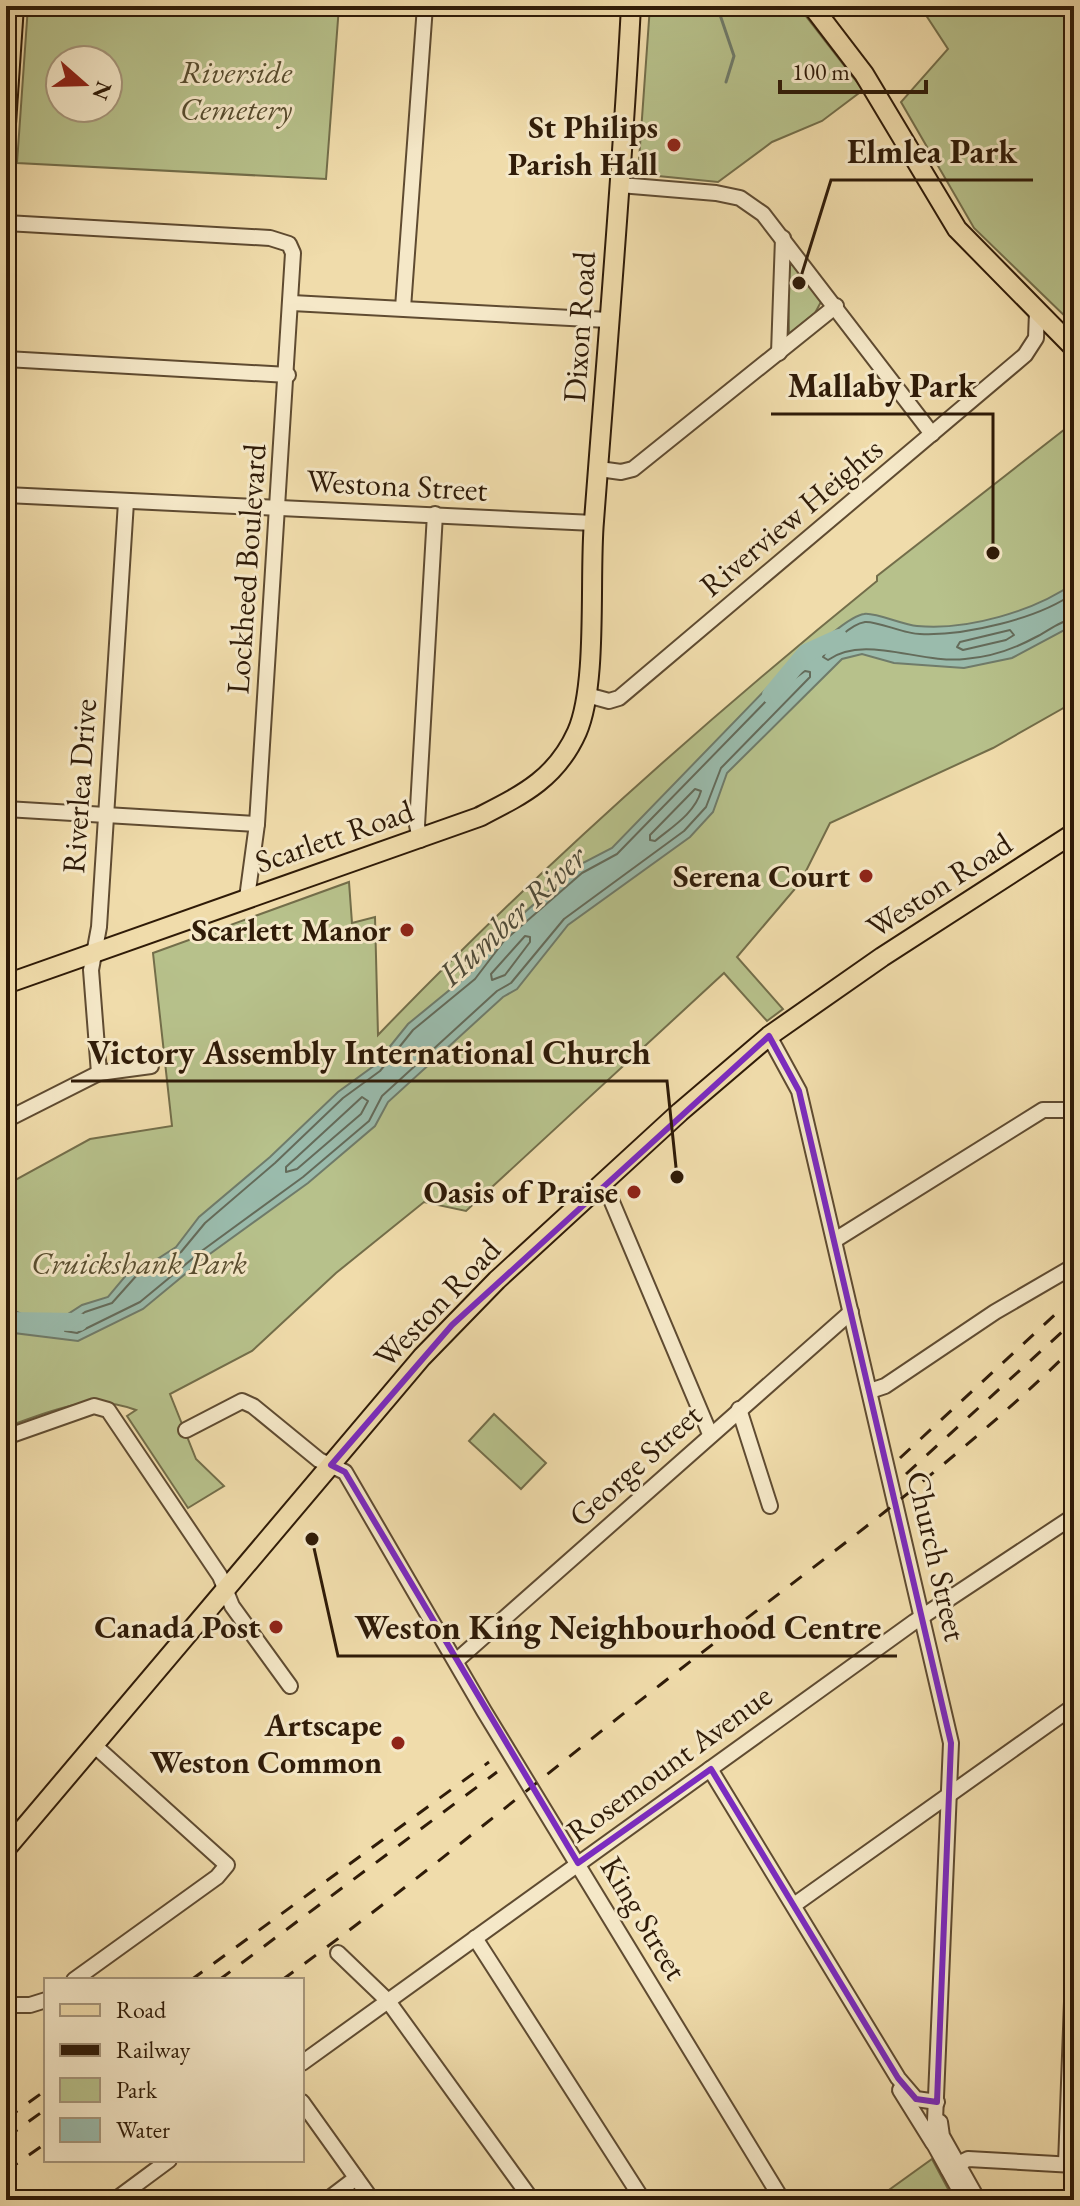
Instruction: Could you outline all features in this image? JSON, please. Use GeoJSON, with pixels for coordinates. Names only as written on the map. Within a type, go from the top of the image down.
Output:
{"type":"FeatureCollection","features":[{"type":"Feature","properties":{"kind":"main road"},"geometry":{"type":"LineString","coordinates":[[6,124],[14,6]]}},
{"type":"Feature","properties":{"kind":"main road","name":"Dixon Road"},"geometry":{"type":"LineString","coordinates":[[589,652],[594,523],[631,6]]}},
{"type":"Feature","properties":{"kind":"main road"},"geometry":{"type":"LineString","coordinates":[[812,6],[864,74],[957,229],[1074,348]]}},
{"type":"Feature","properties":{"kind":"main road","name":"Scarlett Road"},"geometry":{"type":"LineString","coordinates":[[6,984],[420,840],[479,817],[537,787],[566,754],[578,729],[587,695],[589,652]]}},
{"type":"Feature","properties":{"kind":"main road","name":"Weston Road"},"geometry":{"type":"LineString","coordinates":[[6,1849],[452,1325],[680,1112],[769,1036],[870,965],[1074,833]]}},
{"type":"Feature","properties":{"kind":"street"},"geometry":{"type":"LineString","coordinates":[[403,308],[425,6]]}},
{"type":"Feature","properties":{"kind":"street"},"geometry":{"type":"LineString","coordinates":[[620,185],[740,198],[763,214],[932,434]]}},
{"type":"Feature","properties":{"kind":"street","name":"Lockheed Boulevard"},"geometry":{"type":"LineString","coordinates":[[6,223],[270,238],[289,244],[295,264],[288,375],[257,824],[247,898]]}},
{"type":"Feature","properties":{"kind":"street"},"geometry":{"type":"LineString","coordinates":[[779,353],[783,238]]}},
{"type":"Feature","properties":{"kind":"street"},"geometry":{"type":"LineString","coordinates":[[292,303],[608,320]]}},
{"type":"Feature","properties":{"kind":"street"},"geometry":{"type":"LineString","coordinates":[[599,469],[621,472],[633,469],[836,306]]}},
{"type":"Feature","properties":{"kind":"street","name":"Riverview Heights"},"geometry":{"type":"LineString","coordinates":[[587,695],[609,701],[619,698],[1025,355],[1036,338],[1037,312]]}},
{"type":"Feature","properties":{"kind":"street"},"geometry":{"type":"LineString","coordinates":[[6,359],[288,375]]}},
{"type":"Feature","properties":{"kind":"street","name":"Westona Street"},"geometry":{"type":"LineString","coordinates":[[6,495],[594,523]]}},
{"type":"Feature","properties":{"kind":"street","name":"Riverlea Drive"},"geometry":{"type":"LineString","coordinates":[[99,1073],[91,970],[95,952],[126,502]]}},
{"type":"Feature","properties":{"kind":"street"},"geometry":{"type":"LineString","coordinates":[[420,840],[417,825],[435,514]]}},
{"type":"Feature","properties":{"kind":"street"},"geometry":{"type":"LineString","coordinates":[[6,809],[257,824]]}},
{"type":"Feature","properties":{"kind":"street","name":"Church Street"},"geometry":{"type":"LineString","coordinates":[[769,1036],[799,1091],[951,1743],[934,2144],[978,2200]]}},
{"type":"Feature","properties":{"kind":"street"},"geometry":{"type":"LineString","coordinates":[[6,1120],[99,1073],[151,1066]]}},
{"type":"Feature","properties":{"kind":"street"},"geometry":{"type":"LineString","coordinates":[[835,1240],[1043,1110],[1074,1110]]}},
{"type":"Feature","properties":{"kind":"street"},"geometry":{"type":"LineString","coordinates":[[604,1183],[710,1434]]}},
{"type":"Feature","properties":{"kind":"street"},"geometry":{"type":"LineString","coordinates":[[870,1391],[885,1386],[995,1312],[1074,1266]]}},
{"type":"Feature","properties":{"kind":"street","name":"George Street"},"geometry":{"type":"LineString","coordinates":[[456,1661],[851,1312]]}},
{"type":"Feature","properties":{"kind":"street","name":"King Street"},"geometry":{"type":"LineString","coordinates":[[186,1430],[242,1401],[253,1406],[319,1460],[345,1472],[782,2200]]}},
{"type":"Feature","properties":{"kind":"street"},"geometry":{"type":"LineString","coordinates":[[6,1437],[94,1406],[104,1407],[227,1588],[232,1606],[290,1686]]}},
{"type":"Feature","properties":{"kind":"street"},"geometry":{"type":"LineString","coordinates":[[739,1409],[770,1506]]}},
{"type":"Feature","properties":{"kind":"street","name":"Rosemount Avenue"},"geometry":{"type":"LineString","coordinates":[[304,2062],[922,1615],[1074,1516]]}},
{"type":"Feature","properties":{"kind":"street"},"geometry":{"type":"LineString","coordinates":[[794,1905],[1074,1706]]}},
{"type":"Feature","properties":{"kind":"street"},"geometry":{"type":"LineString","coordinates":[[77,1978],[217,1877],[227,1865],[95,1746]]}},
{"type":"Feature","properties":{"kind":"street"},"geometry":{"type":"LineString","coordinates":[[710,1769],[898,2078],[916,2099],[937,2103]]}},
{"type":"Feature","properties":{"kind":"street"},"geometry":{"type":"LineString","coordinates":[[475,1938],[643,2200]]}},
{"type":"Feature","properties":{"kind":"street"},"geometry":{"type":"LineString","coordinates":[[953,2166],[970,2159],[1070,2164],[1074,1948]]}},
{"type":"Feature","properties":{"kind":"street"},"geometry":{"type":"LineString","coordinates":[[338,1953],[388,2001],[532,2200]]}},
{"type":"Feature","properties":{"kind":"street"},"geometry":{"type":"LineString","coordinates":[[6,2005],[30,2005],[44,2001]]}},
{"type":"Feature","properties":{"kind":"street"},"geometry":{"type":"LineString","coordinates":[[898,2078],[898,2085],[934,2144]]}},
{"type":"Feature","properties":{"kind":"street","name":"Church Street"},"geometry":{"type":"LineString","coordinates":[[937,2103],[942,2136],[965,2200]]}},
{"type":"Feature","properties":{"kind":"street"},"geometry":{"type":"LineString","coordinates":[[304,2105],[372,2200]]}},
{"type":"Feature","properties":{"kind":"street"},"geometry":{"type":"LineString","coordinates":[[119,2199],[166,2162]]}},
{"type":"Feature","properties":{"kind":"street"},"geometry":{"type":"LineString","coordinates":[[327,2200],[356,2178]]}},
{"type":"Feature","properties":{"kind":"highlighted area"},"geometry":{"type":"Polygon","coordinates":[[[769,1036],[799,1091],[951,1743],[937,2102],[916,2099],[898,2078],[711,1769],[578,1863],[345,1472],[331,1465],[452,1325],[769,1036]]]}},
{"type":"Feature","properties":{"kind":"green space","name":"Riverside Cemetery"},"geometry":{"type":"Polygon","coordinates":[[[28,6],[339,6],[326,179],[17,163],[28,6]]]}},
{"type":"Feature","properties":{"kind":"green space"},"geometry":{"type":"Polygon","coordinates":[[[650,6],[798,6],[863,90],[822,121],[772,142],[718,182],[638,174],[650,6]]]}},
{"type":"Feature","properties":{"kind":"green space"},"geometry":{"type":"Polygon","coordinates":[[[920,6],[1074,6],[1074,325],[974,228],[901,102],[948,49],[920,6]]]}},
{"type":"Feature","properties":{"kind":"green space"},"geometry":{"type":"Polygon","coordinates":[[[793,263],[822,300],[815,313],[789,334],[788,267],[793,263]]]}},
{"type":"Feature","properties":{"kind":"green space","name":"Cruickshank Park"},"geometry":{"type":"Polygon","coordinates":[[[1074,422],[1074,702],[993,748],[830,823],[800,883],[737,957],[783,1009],[767,1021],[724,973],[466,1211],[424,1202],[336,1273],[252,1351],[170,1394],[196,1459],[224,1486],[188,1508],[127,1416],[136,1410],[118,1405],[86,1403],[6,1427],[6,1185],[90,1139],[172,1126],[153,953],[349,882],[352,923],[375,917],[378,1035],[497,916],[683,744],[877,581],[877,576],[1074,422]]]}},
{"type":"Feature","properties":{"kind":"green space"},"geometry":{"type":"Polygon","coordinates":[[[494,1414],[546,1463],[521,1489],[469,1441],[494,1414]]]}},
{"type":"Feature","properties":{"kind":"green space"},"geometry":{"type":"Polygon","coordinates":[[[932,2159],[954,2200],[875,2200],[932,2159]]]}},
{"type":"Feature","properties":{"kind":"water"},"geometry":{"type":"Polygon","coordinates":[[[1074,583],[1074,625],[1012,658],[964,668],[894,663],[862,654],[842,659],[727,773],[713,812],[690,837],[568,925],[517,989],[503,997],[388,1102],[375,1126],[308,1183],[207,1256],[143,1309],[78,1341],[6,1332],[6,1307],[44,1324],[54,1323],[82,1305],[108,1297],[133,1267],[151,1263],[176,1247],[199,1217],[270,1157],[338,1092],[375,1065],[408,1024],[469,974],[498,936],[577,866],[612,848],[768,687],[830,634],[864,614],[917,626],[978,622],[1040,602],[1074,583]]]}},
{"type":"Feature","properties":{"kind":"waterway"},"geometry":{"type":"LineString","coordinates":[[717,6],[734,56],[726,82]]}},
{"type":"Feature","properties":{"kind":"waterway","name":"Humber River"},"geometry":{"type":"LineString","coordinates":[[771,695],[806,653],[839,638]]}},
{"type":"Feature","properties":{"kind":"waterway","name":"Humber River"},"geometry":{"type":"LineString","coordinates":[[6,1321],[79,1322]]}},
{"type":"Feature","properties":{"kind":"railway"},"geometry":{"type":"LineString","coordinates":[[900,1458],[1074,1297]]}},
{"type":"Feature","properties":{"kind":"railway"},"geometry":{"type":"LineString","coordinates":[[906,1474],[1074,1321]]}},
{"type":"Feature","properties":{"kind":"railway"},"geometry":{"type":"LineString","coordinates":[[285,1978],[872,1522],[975,1438],[1074,1347]]}},
{"type":"Feature","properties":{"kind":"railway"},"geometry":{"type":"LineString","coordinates":[[194,1978],[489,1762]]}},
{"type":"Feature","properties":{"kind":"railway"},"geometry":{"type":"LineString","coordinates":[[222,1978],[497,1772]]}},
{"type":"Feature","properties":{"kind":"railway"},"geometry":{"type":"LineString","coordinates":[[6,2119],[44,2091]]}},
{"type":"Feature","properties":{"kind":"railway"},"geometry":{"type":"LineString","coordinates":[[6,2138],[44,2110]]}},
{"type":"Feature","properties":{"kind":"railway"},"geometry":{"type":"LineString","coordinates":[[6,2171],[44,2144]]}},
{"type":"Feature","properties":{"kind":"place","name":"St Philips Parish Hall"},"geometry":{"type":"Point","coordinates":[674,145]}},
{"type":"Feature","properties":{"kind":"place","name":"Elmlea Park"},"geometry":{"type":"Point","coordinates":[799,283]}},
{"type":"Feature","properties":{"kind":"place","name":"Mallaby Park"},"geometry":{"type":"Point","coordinates":[993,553]}},
{"type":"Feature","properties":{"kind":"place","name":"Serena Court"},"geometry":{"type":"Point","coordinates":[866,876]}},
{"type":"Feature","properties":{"kind":"place","name":"Scarlett Manor"},"geometry":{"type":"Point","coordinates":[407,930]}},
{"type":"Feature","properties":{"kind":"place","name":"Victory Assembly International Church"},"geometry":{"type":"Point","coordinates":[677,1177]}},
{"type":"Feature","properties":{"kind":"place","name":"Oasis of Praise"},"geometry":{"type":"Point","coordinates":[634,1192]}},
{"type":"Feature","properties":{"kind":"place","name":"Weston King Neighbourhood Centre"},"geometry":{"type":"Point","coordinates":[312,1539]}},
{"type":"Feature","properties":{"kind":"place","name":"Canada Post"},"geometry":{"type":"Point","coordinates":[276,1627]}},
{"type":"Feature","properties":{"kind":"place","name":"Artscape Weston Common"},"geometry":{"type":"Point","coordinates":[398,1743]}}]}
